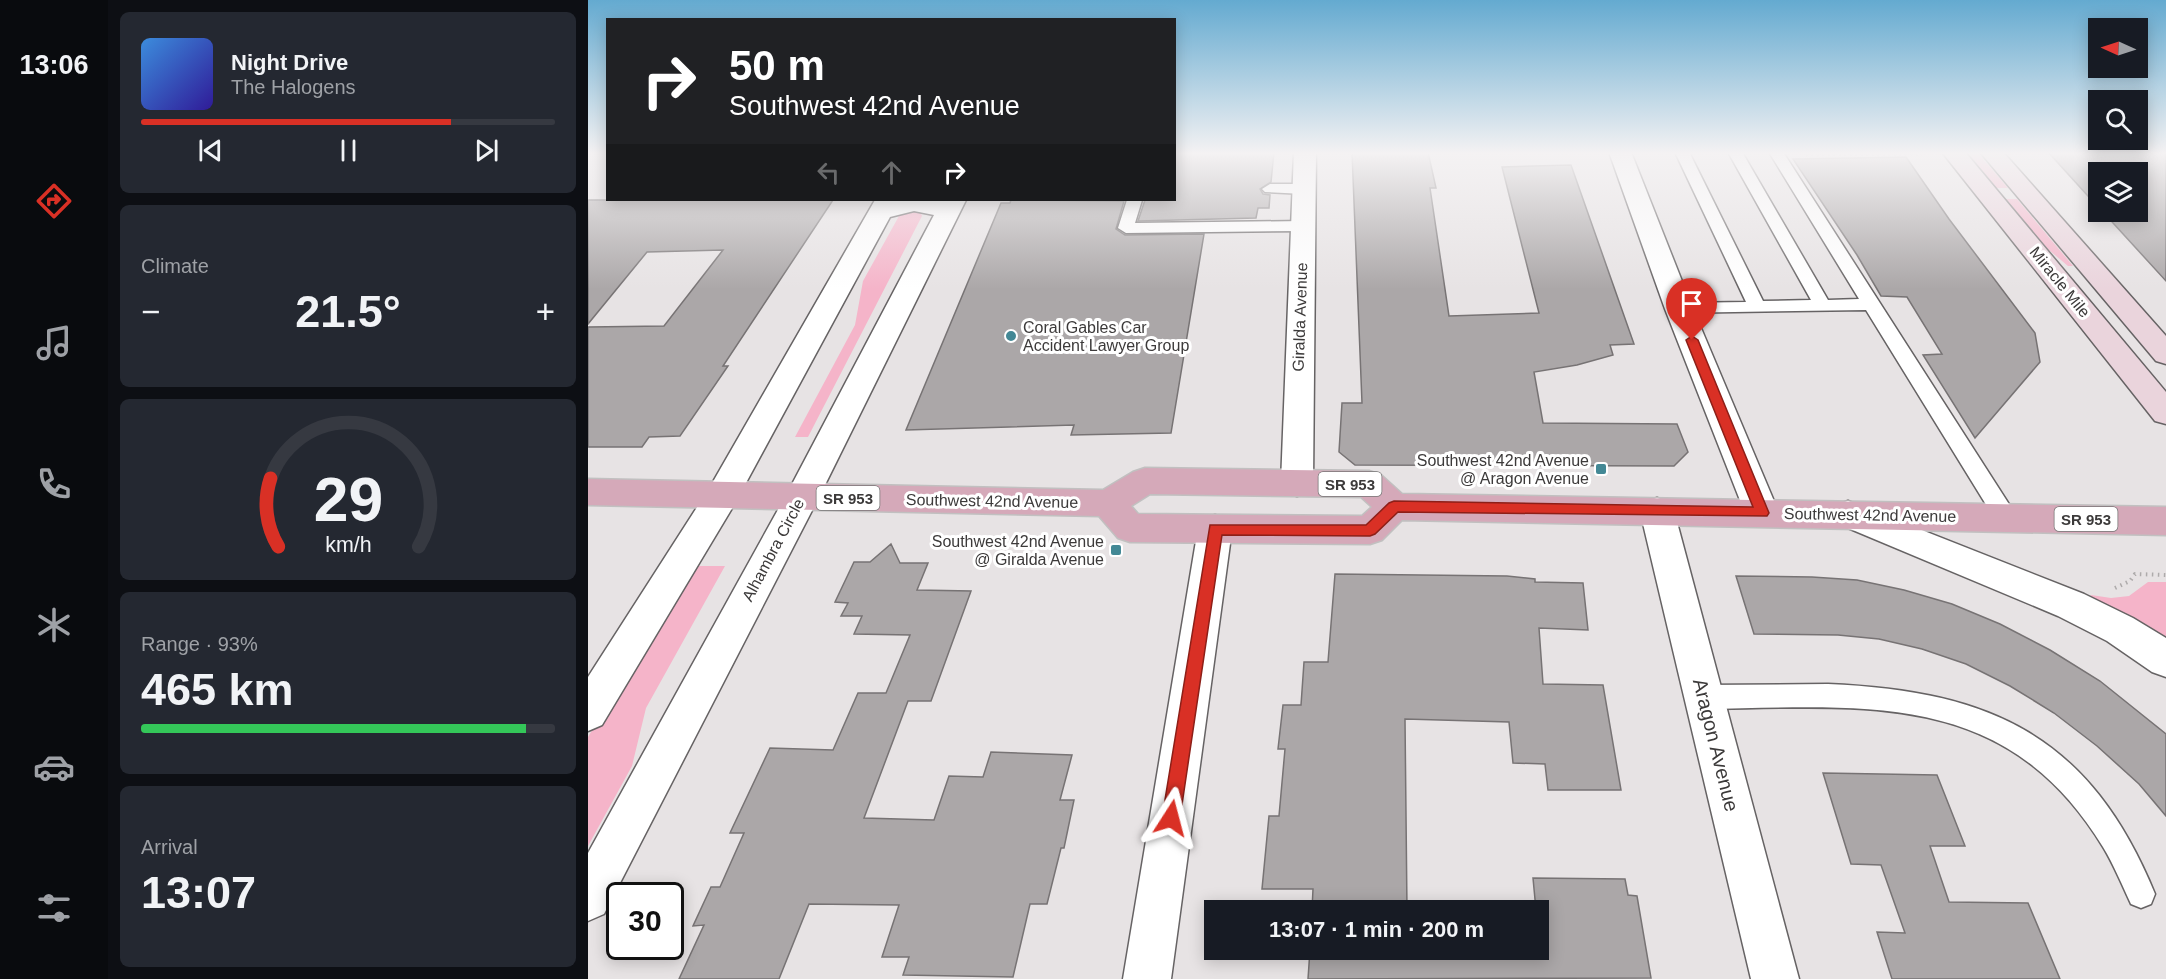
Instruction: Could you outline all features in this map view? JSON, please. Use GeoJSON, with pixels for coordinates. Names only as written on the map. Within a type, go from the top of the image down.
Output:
{"type":"FeatureCollection","features":[{"type":"Feature","properties":{"kind":"main road","name":"Miracle Mile"},"geometry":{"type":"LineString","coordinates":[[1990,198],[2166,413]]}},
{"type":"Feature","properties":{"kind":"main road","name":"Miracle Mile"},"geometry":{"type":"LineString","coordinates":[[2031,198],[2166,354]]}},
{"type":"Feature","properties":{"kind":"main road","name":"SR 953"},"geometry":{"type":"LineString","coordinates":[[1108,503],[1144,481],[1369,484],[1394,507],[1370,530],[1130,528]]}},
{"type":"Feature","properties":{"kind":"main road"},"geometry":{"type":"LineString","coordinates":[[1108,503],[1130,528],[1156,508],[1241,508],[1264,501],[1297,483]]}},
{"type":"Feature","properties":{"kind":"main road","name":"Southwest 42nd Avenue"},"geometry":{"type":"LineString","coordinates":[[588,492],[1108,503]]}},
{"type":"Feature","properties":{"kind":"main road","name":"Southwest 42nd Avenue"},"geometry":{"type":"LineString","coordinates":[[1394,507],[2166,520]]}},
{"type":"Feature","properties":{"kind":"street","name":"Giralda Avenue"},"geometry":{"type":"LineString","coordinates":[[1297,483],[1304,198]]}},
{"type":"Feature","properties":{"kind":"street"},"geometry":{"type":"LineString","coordinates":[[1637,198],[1679,309],[1762,513]]}},
{"type":"Feature","properties":{"kind":"street"},"geometry":{"type":"LineString","coordinates":[[588,712],[722,496],[883,206],[916,202],[952,206]]}},
{"type":"Feature","properties":{"kind":"street","name":"Alhambra Circle"},"geometry":{"type":"LineString","coordinates":[[588,898],[802,497],[952,206]]}},
{"type":"Feature","properties":{"kind":"street","name":"Aragon Avenue"},"geometry":{"type":"LineString","coordinates":[[1658,511],[1775,979]]}},
{"type":"Feature","properties":{"kind":"street"},"geometry":{"type":"LineString","coordinates":[[1848,514],[1969,564],[2028,585],[2090,613],[2166,660]]}},
{"type":"Feature","properties":{"kind":"street"},"geometry":{"type":"LineString","coordinates":[[1147,979],[1215,529]]}},
{"type":"Feature","properties":{"kind":"lane"},"geometry":{"type":"LineString","coordinates":[[1704,198],[1757,307]]}},
{"type":"Feature","properties":{"kind":"lane"},"geometry":{"type":"LineString","coordinates":[[1761,198],[1823,305]]}},
{"type":"Feature","properties":{"kind":"lane"},"geometry":{"type":"LineString","coordinates":[[1804,198],[2006,518]]}},
{"type":"Feature","properties":{"kind":"lane"},"geometry":{"type":"LineString","coordinates":[[1134,201],[1126,228],[1303,226]]}},
{"type":"Feature","properties":{"kind":"lane"},"geometry":{"type":"LineString","coordinates":[[1679,309],[1871,304]]}},
{"type":"Feature","properties":{"kind":"lane"},"geometry":{"type":"LineString","coordinates":[[1703,697],[1831,697],[1896,701],[1953,711],[2001,730],[2036,752],[2077,788],[2113,837],[2141,894]]}},
{"type":"Feature","properties":{"kind":"path"},"geometry":{"type":"LineString","coordinates":[[2112,589],[2130,581],[2135,574],[2166,575]]}},
{"type":"Feature","properties":{"kind":"shaded area"},"geometry":{"type":"Polygon","coordinates":[[[2005,199],[2017,199],[2073,266],[2068,266],[2043,245],[2005,199]]]}},
{"type":"Feature","properties":{"kind":"shaded area"},"geometry":{"type":"Polygon","coordinates":[[[913,210],[920,211],[922,216],[808,437],[795,437],[855,325],[863,281],[899,216],[913,210]]]}},
{"type":"Feature","properties":{"kind":"shaded area"},"geometry":{"type":"Polygon","coordinates":[[[691,566],[725,566],[646,708],[632,766],[588,846],[588,737],[691,566]]]}},
{"type":"Feature","properties":{"kind":"shaded area"},"geometry":{"type":"Polygon","coordinates":[[[2148,582],[2166,582],[2166,643],[2090,597],[2091,595],[2111,598],[2129,596],[2148,582]]]}},
{"type":"Feature","properties":{"kind":"building"},"geometry":{"type":"Polygon","coordinates":[[[1176,198],[1270,198],[1269,208],[1258,208],[1256,218],[1138,221],[1145,201],[1176,201],[1176,198]]]}},
{"type":"Feature","properties":{"kind":"building"},"geometry":{"type":"Polygon","coordinates":[[[1354,198],[1431,198],[1449,316],[1539,313],[1510,198],[1583,198],[1634,344],[1610,345],[1613,355],[1577,365],[1534,372],[1543,423],[1677,424],[1688,452],[1674,466],[1355,465],[1339,452],[1342,403],[1362,403],[1354,198]]]}},
{"type":"Feature","properties":{"kind":"building"},"geometry":{"type":"Polygon","coordinates":[[[1819,198],[1934,198],[2035,333],[2040,362],[1975,438],[1923,355],[1942,354],[1907,297],[1881,296],[1819,198]]]}},
{"type":"Feature","properties":{"kind":"building"},"geometry":{"type":"Polygon","coordinates":[[[2148,198],[2166,198],[2166,281],[2112,222],[2148,222],[2148,198]]]}},
{"type":"Feature","properties":{"kind":"building"},"geometry":{"type":"Polygon","coordinates":[[[588,200],[832,201],[723,366],[728,366],[680,436],[649,437],[642,447],[588,447],[588,327],[664,326],[723,250],[647,252],[588,324],[588,200]]]}},
{"type":"Feature","properties":{"kind":"building"},"geometry":{"type":"Polygon","coordinates":[[[1011,201],[1124,201],[1116,229],[1125,235],[1204,234],[1171,433],[1071,435],[1074,425],[906,430],[1001,203],[1010,203],[1011,201]]]}},
{"type":"Feature","properties":{"kind":"building"},"geometry":{"type":"Polygon","coordinates":[[[891,544],[900,563],[928,563],[917,590],[971,591],[931,701],[908,701],[864,818],[934,820],[949,776],[983,777],[991,752],[1072,755],[1060,800],[1074,800],[1064,848],[1061,848],[1047,904],[1030,904],[1013,977],[903,975],[909,957],[882,957],[899,905],[809,904],[779,979],[679,979],[704,925],[693,926],[711,887],[720,887],[744,833],[730,833],[770,748],[833,750],[858,693],[886,693],[910,635],[854,634],[862,616],[841,616],[848,603],[835,602],[854,562],[870,562],[891,544]]]}},
{"type":"Feature","properties":{"kind":"building"},"geometry":{"type":"Polygon","coordinates":[[[1335,574],[1507,576],[1535,579],[1535,582],[1583,583],[1588,630],[1539,628],[1543,684],[1603,685],[1621,790],[1548,790],[1545,764],[1513,763],[1509,722],[1405,719],[1407,900],[1312,900],[1313,889],[1262,889],[1269,816],[1279,816],[1285,749],[1278,749],[1283,705],[1301,705],[1304,662],[1328,662],[1335,574]]]}},
{"type":"Feature","properties":{"kind":"building"},"geometry":{"type":"Polygon","coordinates":[[[1736,576],[1857,580],[1904,590],[1952,604],[2000,624],[2050,650],[2100,681],[2166,734],[2166,816],[2139,784],[2097,746],[2054,713],[2010,686],[1966,664],[1922,649],[1879,639],[1838,635],[1754,634],[1736,576]]]}},
{"type":"Feature","properties":{"kind":"building"},"geometry":{"type":"Polygon","coordinates":[[[1823,773],[1937,775],[1965,846],[1930,846],[1949,902],[2028,903],[2060,979],[1892,979],[1877,932],[1905,933],[1881,865],[1851,864],[1823,773]]]}},
{"type":"Feature","properties":{"kind":"building"},"geometry":{"type":"Polygon","coordinates":[[[1533,878],[1625,879],[1628,895],[1637,896],[1651,978],[1308,979],[1309,960],[1549,960],[1549,900],[1535,900],[1533,878]]]}},
{"type":"Feature","properties":{"kind":"place","name":"Coral Gables Car Accident Lawyer Group"},"geometry":{"type":"Point","coordinates":[1011,336]}},
{"type":"Feature","properties":{"kind":"place","name":"Southwest 42nd Avenue @ Aragon Avenue"},"geometry":{"type":"Point","coordinates":[1601,469]}},
{"type":"Feature","properties":{"kind":"place","name":"Southwest 42nd Avenue @ Giralda Avenue"},"geometry":{"type":"Point","coordinates":[1116,550]}},
{"type":"Feature","properties":{"kind":"route"},"geometry":{"type":"LineString","coordinates":[[1171,818],[1215,529],[1370,530],[1394,507],[1762,513],[1692,340]]}}]}
